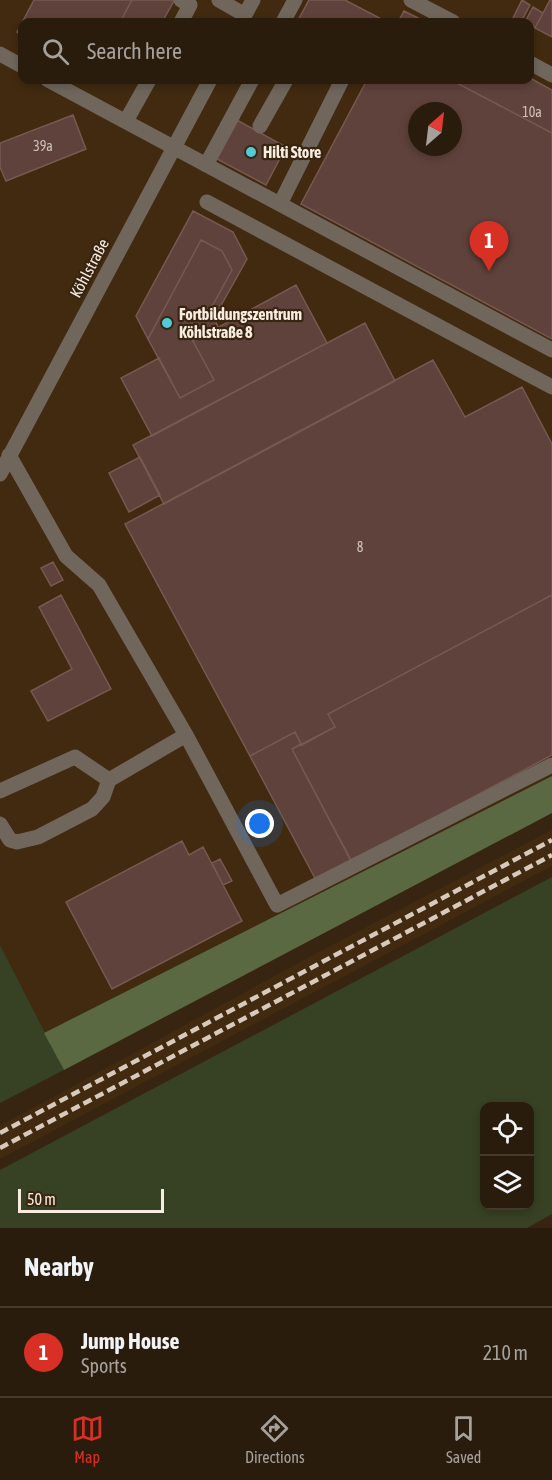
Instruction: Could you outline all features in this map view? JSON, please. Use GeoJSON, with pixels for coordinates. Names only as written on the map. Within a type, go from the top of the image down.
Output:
{"type":"FeatureCollection","features":[{"type":"Feature","properties":{"kind":"street"},"geometry":{"type":"LineString","coordinates":[[181,0],[190,5],[183,18]]}},
{"type":"Feature","properties":{"kind":"street"},"geometry":{"type":"LineString","coordinates":[[219,0],[242,18]]}},
{"type":"Feature","properties":{"kind":"street"},"geometry":{"type":"LineString","coordinates":[[244,18],[253,0]]}},
{"type":"Feature","properties":{"kind":"street"},"geometry":{"type":"LineString","coordinates":[[285,18],[295,0]]}},
{"type":"Feature","properties":{"kind":"street"},"geometry":{"type":"LineString","coordinates":[[411,0],[445,18]]}},
{"type":"Feature","properties":{"kind":"street"},"geometry":{"type":"LineString","coordinates":[[0,54],[18,64]]}},
{"type":"Feature","properties":{"kind":"street"},"geometry":{"type":"LineString","coordinates":[[534,65],[552,75]]}},
{"type":"Feature","properties":{"kind":"street"},"geometry":{"type":"LineString","coordinates":[[56,84],[552,350]]}},
{"type":"Feature","properties":{"kind":"street"},"geometry":{"type":"LineString","coordinates":[[126,121],[147,84]]}},
{"type":"Feature","properties":{"kind":"street","name":"Köhlstraße"},"geometry":{"type":"LineString","coordinates":[[0,474],[208,84]]}},
{"type":"Feature","properties":{"kind":"street"},"geometry":{"type":"LineString","coordinates":[[206,165],[250,84]]}},
{"type":"Feature","properties":{"kind":"street"},"geometry":{"type":"LineString","coordinates":[[260,126],[284,84]]}},
{"type":"Feature","properties":{"kind":"street"},"geometry":{"type":"LineString","coordinates":[[280,204],[340,84]]}},
{"type":"Feature","properties":{"kind":"street"},"geometry":{"type":"LineString","coordinates":[[207,202],[552,387]]}},
{"type":"Feature","properties":{"kind":"street"},"geometry":{"type":"LineString","coordinates":[[9,455],[66,556],[99,585],[186,735],[277,905],[552,765]]}},
{"type":"Feature","properties":{"kind":"street"},"geometry":{"type":"LineString","coordinates":[[0,824],[10,840],[17,842],[38,837],[92,809],[103,797],[109,780],[186,735]]}},
{"type":"Feature","properties":{"kind":"street"},"geometry":{"type":"LineString","coordinates":[[0,791],[75,757],[109,780]]}},
{"type":"Feature","properties":{"kind":"shaded area"},"geometry":{"type":"Polygon","coordinates":[[[0,0],[552,0],[552,776],[44,1033],[0,945],[0,0]]]}},
{"type":"Feature","properties":{"kind":"shaded area"},"geometry":{"type":"Polygon","coordinates":[[[552,830],[552,866],[0,1159],[0,1126],[315,954],[552,830]]]}},
{"type":"Feature","properties":{"kind":"green space"},"geometry":{"type":"Polygon","coordinates":[[[552,776],[552,813],[64,1070],[44,1033],[552,776]]]}},
{"type":"Feature","properties":{"kind":"green space"},"geometry":{"type":"Polygon","coordinates":[[[552,877],[552,1214],[527,1228],[0,1228],[0,1170],[552,877]]]}},
{"type":"Feature","properties":{"kind":"green space"},"geometry":{"type":"Polygon","coordinates":[[[0,945],[64,1070],[0,1103],[0,945]]]}},
{"type":"Feature","properties":{"kind":"building"},"geometry":{"type":"Polygon","coordinates":[[[34,0],[132,0],[122,18],[24,18],[34,0]]]}},
{"type":"Feature","properties":{"kind":"building"},"geometry":{"type":"Polygon","coordinates":[[[132,0],[174,1],[164,18],[122,18],[132,0]]]}},
{"type":"Feature","properties":{"kind":"building"},"geometry":{"type":"Polygon","coordinates":[[[309,0],[345,0],[379,18],[299,18],[309,0]]]}},
{"type":"Feature","properties":{"kind":"building"},"geometry":{"type":"Polygon","coordinates":[[[522,0],[530,5],[523,18],[513,18],[522,0]]]}},
{"type":"Feature","properties":{"kind":"building"},"geometry":{"type":"Polygon","coordinates":[[[552,0],[552,37],[535,28],[552,0]]]}},
{"type":"Feature","properties":{"kind":"building"},"geometry":{"type":"Polygon","coordinates":[[[533,7],[543,13],[535,28],[534,18],[527,18],[533,7]]]}},
{"type":"Feature","properties":{"kind":"building"},"geometry":{"type":"Polygon","coordinates":[[[404,11],[418,18],[400,18],[404,11]]]}},
{"type":"Feature","properties":{"kind":"building"},"geometry":{"type":"Polygon","coordinates":[[[534,80],[552,90],[552,133],[459,84],[534,84],[534,80]]]}},
{"type":"Feature","properties":{"kind":"building"},"geometry":{"type":"Polygon","coordinates":[[[365,84],[459,84],[552,133],[552,339],[301,204],[365,84]]]}},
{"type":"Feature","properties":{"kind":"building"},"geometry":{"type":"Polygon","coordinates":[[[73,115],[86,149],[6,181],[0,167],[0,143],[73,115]]]}},
{"type":"Feature","properties":{"kind":"building","name":"Hilti Store"},"geometry":{"type":"Polygon","coordinates":[[[235,119],[286,147],[266,185],[215,158],[235,119]]]}},
{"type":"Feature","properties":{"kind":"building"},"geometry":{"type":"Polygon","coordinates":[[[193,211],[233,232],[247,259],[214,318],[218,327],[193,341],[232,270],[222,251],[201,240],[148,339],[136,316],[193,211]]]}},
{"type":"Feature","properties":{"kind":"building"},"geometry":{"type":"Polygon","coordinates":[[[201,240],[222,251],[232,270],[193,341],[214,380],[180,398],[148,339],[201,240]]]}},
{"type":"Feature","properties":{"kind":"building"},"geometry":{"type":"Polygon","coordinates":[[[296,285],[327,343],[152,436],[121,378],[159,358],[180,398],[214,380],[193,341],[296,285]]]}},
{"type":"Feature","properties":{"kind":"building"},"geometry":{"type":"Polygon","coordinates":[[[365,323],[395,381],[164,504],[133,445],[365,323]]]}},
{"type":"Feature","properties":{"kind":"building"},"geometry":{"type":"Polygon","coordinates":[[[433,360],[465,417],[522,387],[552,444],[552,595],[328,714],[335,727],[302,745],[295,732],[250,756],[125,524],[433,360]]]}},
{"type":"Feature","properties":{"kind":"building"},"geometry":{"type":"Polygon","coordinates":[[[140,457],[160,495],[129,512],[109,473],[140,457]]]}},
{"type":"Feature","properties":{"kind":"building"},"geometry":{"type":"Polygon","coordinates":[[[53,562],[63,580],[51,586],[41,568],[53,562]]]}},
{"type":"Feature","properties":{"kind":"building"},"geometry":{"type":"Polygon","coordinates":[[[61,595],[111,689],[48,721],[31,691],[72,669],[39,607],[61,595]]]}},
{"type":"Feature","properties":{"kind":"building"},"geometry":{"type":"Polygon","coordinates":[[[552,595],[552,755],[352,862],[292,749],[335,727],[328,714],[552,595]]]}},
{"type":"Feature","properties":{"kind":"building"},"geometry":{"type":"Polygon","coordinates":[[[295,732],[301,744],[292,749],[352,863],[317,882],[250,756],[295,732]]]}},
{"type":"Feature","properties":{"kind":"building"},"geometry":{"type":"Polygon","coordinates":[[[182,841],[189,855],[203,847],[242,921],[112,989],[66,902],[182,841]]]}},
{"type":"Feature","properties":{"kind":"building"},"geometry":{"type":"Polygon","coordinates":[[[220,859],[232,881],[223,885],[212,863],[220,859]]]}},
{"type":"Feature","properties":{"kind":"railway"},"geometry":{"type":"LineString","coordinates":[[0,1133],[552,840]]}},
{"type":"Feature","properties":{"kind":"railway"},"geometry":{"type":"LineString","coordinates":[[0,1148],[552,855]]}},
{"type":"Feature","properties":{"kind":"place","name":"Hilti Store"},"geometry":{"type":"Point","coordinates":[251,152]}},
{"type":"Feature","properties":{"kind":"place","name":"Jump House"},"geometry":{"type":"Point","coordinates":[489,271]}},
{"type":"Feature","properties":{"kind":"place","name":"Fortbildungszentrum Köhlstraße 8"},"geometry":{"type":"Point","coordinates":[167,323]}}]}
